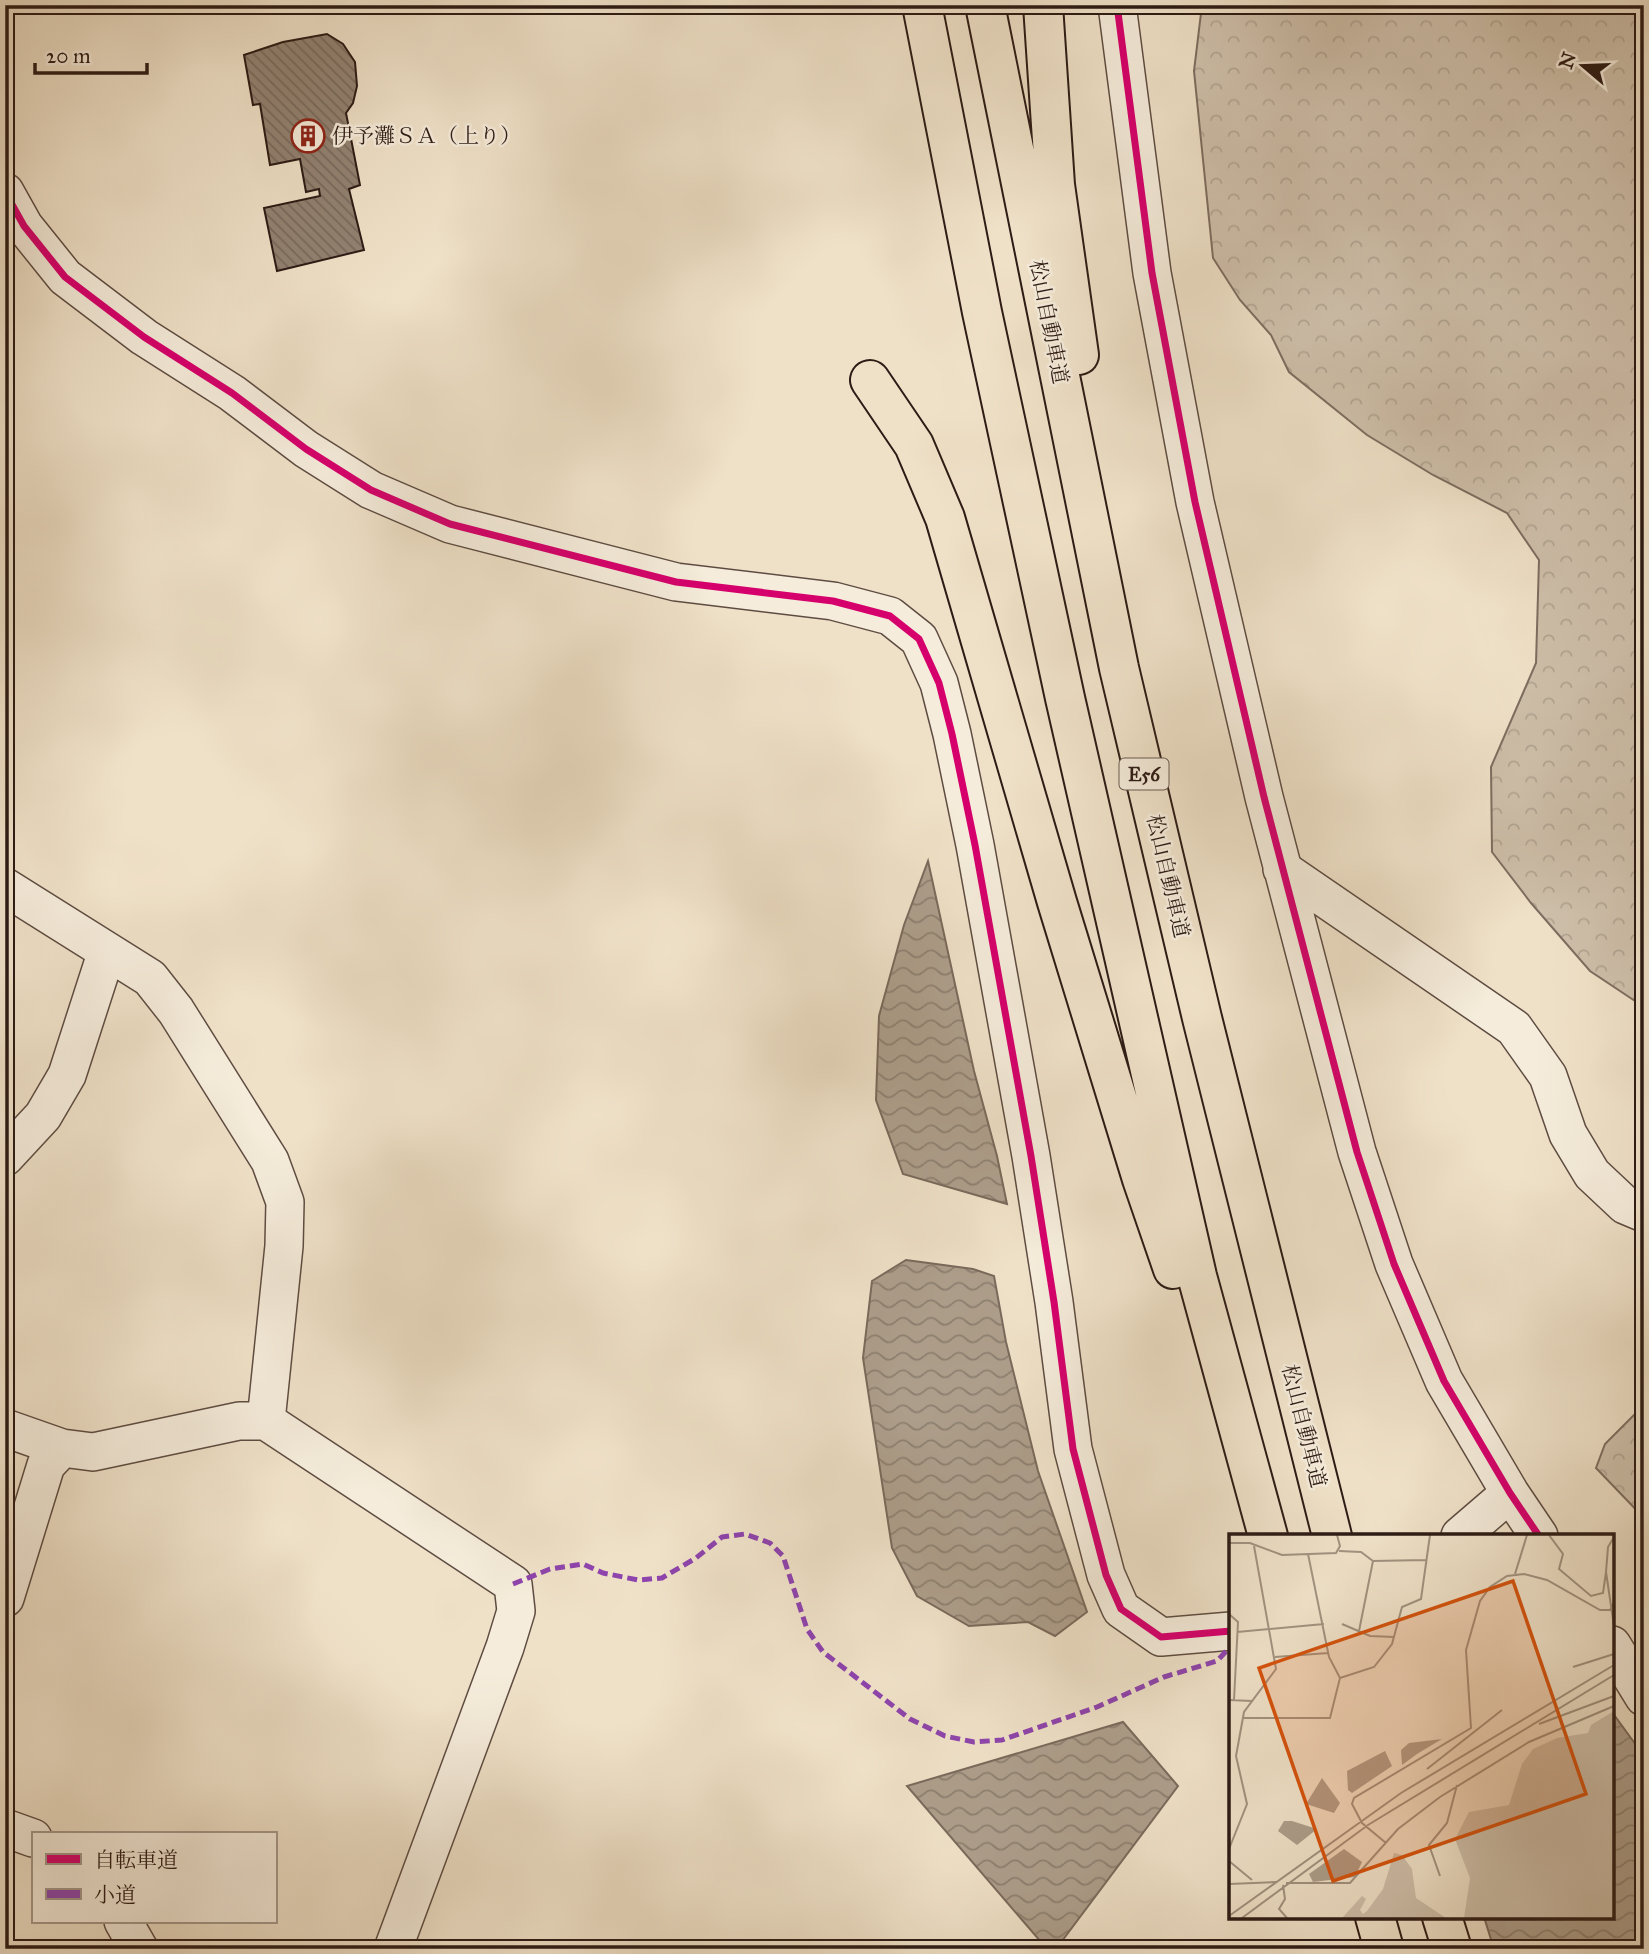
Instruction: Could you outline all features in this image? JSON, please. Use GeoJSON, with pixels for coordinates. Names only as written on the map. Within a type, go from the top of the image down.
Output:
{"type":"FeatureCollection","features":[{"type":"Feature","properties":{"kind":"highway"},"geometry":{"type":"LineString","coordinates":[[922,5],[982,312],[1068,712],[1197,1276],[1265,1534]]}},
{"type":"Feature","properties":{"kind":"highway","name":"松山自動車道"},"geometry":{"type":"LineString","coordinates":[[985,5],[1119,668],[1202,1018],[1331,1534]]}},
{"type":"Feature","properties":{"kind":"highway"},"geometry":{"type":"LineString","coordinates":[[1044,5],[1055,186],[1079,355],[1181,860],[1202,1018]]}},
{"type":"Feature","properties":{"kind":"highway"},"geometry":{"type":"LineString","coordinates":[[870,380],[914,444],[945,518],[1056,902],[1142,1179],[1265,1534]]}},
{"type":"Feature","properties":{"kind":"highway"},"geometry":{"type":"LineString","coordinates":[[1376,1919],[1384,1949]]}},
{"type":"Feature","properties":{"kind":"highway"},"geometry":{"type":"LineString","coordinates":[[1443,1919],[1451,1949]]}},
{"type":"Feature","properties":{"kind":"street"},"geometry":{"type":"LineString","coordinates":[[1117,5],[1152,273],[1192,489],[1282,869],[1357,1152],[1394,1264],[1444,1381],[1510,1493],[1538,1534]]}},
{"type":"Feature","properties":{"kind":"street"},"geometry":{"type":"LineString","coordinates":[[5,192],[24,226],[65,277],[144,337],[232,393],[306,449],[371,490],[450,524],[676,582],[833,601],[890,616],[919,639],[939,683],[973,833],[1031,1156],[1073,1449],[1106,1575],[1121,1609],[1161,1637],[1229,1631]]}},
{"type":"Feature","properties":{"kind":"street"},"geometry":{"type":"LineString","coordinates":[[1282,869],[1514,1028],[1548,1076],[1568,1134],[1592,1174],[1625,1205],[1644,1213]]}},
{"type":"Feature","properties":{"kind":"street"},"geometry":{"type":"LineString","coordinates":[[5,887],[150,978],[176,1011],[270,1161],[285,1202],[284,1247],[266,1421]]}},
{"type":"Feature","properties":{"kind":"street"},"geometry":{"type":"LineString","coordinates":[[5,1157],[43,1116],[67,1075],[107,951]]}},
{"type":"Feature","properties":{"kind":"street"},"geometry":{"type":"LineString","coordinates":[[5,1427],[62,1448],[93,1452],[239,1421],[266,1421],[513,1584],[516,1611],[505,1647],[393,1949]]}},
{"type":"Feature","properties":{"kind":"street"},"geometry":{"type":"LineString","coordinates":[[5,1598],[46,1465],[62,1448]]}},
{"type":"Feature","properties":{"kind":"street"},"geometry":{"type":"LineString","coordinates":[[1462,1534],[1510,1493]]}},
{"type":"Feature","properties":{"kind":"street"},"geometry":{"type":"LineString","coordinates":[[1614,1648],[1644,1697]]}},
{"type":"Feature","properties":{"kind":"street"},"geometry":{"type":"LineString","coordinates":[[5,1828],[32,1838]]}},
{"type":"Feature","properties":{"kind":"street"},"geometry":{"type":"LineString","coordinates":[[124,1923],[139,1949]]}},
{"type":"Feature","properties":{"kind":"green space"},"geometry":{"type":"Polygon","coordinates":[[[1202,5],[1644,5],[1644,1007],[1590,971],[1531,903],[1492,852],[1491,767],[1536,663],[1539,560],[1507,513],[1433,475],[1367,435],[1289,372],[1271,335],[1240,300],[1213,258],[1194,71],[1202,5]]]}},
{"type":"Feature","properties":{"kind":"green space"},"geometry":{"type":"Polygon","coordinates":[[[1644,1414],[1644,1518],[1596,1468],[1605,1444],[1634,1415],[1644,1414]]]}},
{"type":"Feature","properties":{"kind":"water"},"geometry":{"type":"Polygon","coordinates":[[[928,861],[974,1071],[1007,1204],[903,1174],[876,1100],[879,1016],[904,925],[928,861]]]}},
{"type":"Feature","properties":{"kind":"water"},"geometry":{"type":"Polygon","coordinates":[[[906,1260],[973,1269],[994,1276],[1006,1342],[1038,1471],[1087,1612],[1055,1636],[1028,1622],[969,1626],[917,1596],[892,1548],[863,1358],[872,1281],[906,1260]]]}},
{"type":"Feature","properties":{"kind":"water"},"geometry":{"type":"Polygon","coordinates":[[[1614,1715],[1644,1756],[1644,1949],[1494,1949],[1485,1919],[1614,1919],[1614,1715]]]}},
{"type":"Feature","properties":{"kind":"water"},"geometry":{"type":"Polygon","coordinates":[[[1123,1722],[1178,1786],[1056,1949],[1047,1949],[907,1786],[1123,1722]]]}},
{"type":"Feature","properties":{"kind":"building","name":"伊予灘ＳＡ（上り）"},"geometry":{"type":"Polygon","coordinates":[[[327,34],[343,44],[355,62],[357,86],[353,103],[346,113],[360,185],[349,189],[364,250],[277,271],[264,208],[320,196],[319,189],[306,192],[300,159],[270,165],[260,104],[253,105],[244,55],[283,42],[327,34]]]}},
{"type":"Feature","properties":{"kind":"marked path"},"geometry":{"type":"LineString","coordinates":[[513,1584],[550,1569],[583,1564],[603,1573],[638,1580],[662,1578],[696,1558],[722,1537],[745,1534],[770,1543],[783,1556],[807,1629],[823,1652],[910,1719],[945,1736],[974,1742],[1002,1740],[1097,1707],[1164,1677],[1217,1661],[1229,1648]]}},
{"type":"Feature","properties":{"kind":"cycle path"},"geometry":{"type":"LineString","coordinates":[[1117,5],[1152,273],[1195,502],[1264,797],[1357,1152],[1394,1264],[1444,1381],[1510,1493],[1538,1534]]}},
{"type":"Feature","properties":{"kind":"cycle path"},"geometry":{"type":"LineString","coordinates":[[5,192],[24,226],[65,277],[144,337],[232,393],[306,449],[371,490],[450,524],[676,582],[833,601],[890,616],[919,639],[939,683],[975,845],[1031,1156],[1073,1449],[1106,1575],[1121,1609],[1161,1637],[1229,1631]]}},
{"type":"Feature","properties":{"kind":"place","name":"伊予灘ＳＡ（上り）"},"geometry":{"type":"Point","coordinates":[308,136]}}]}
